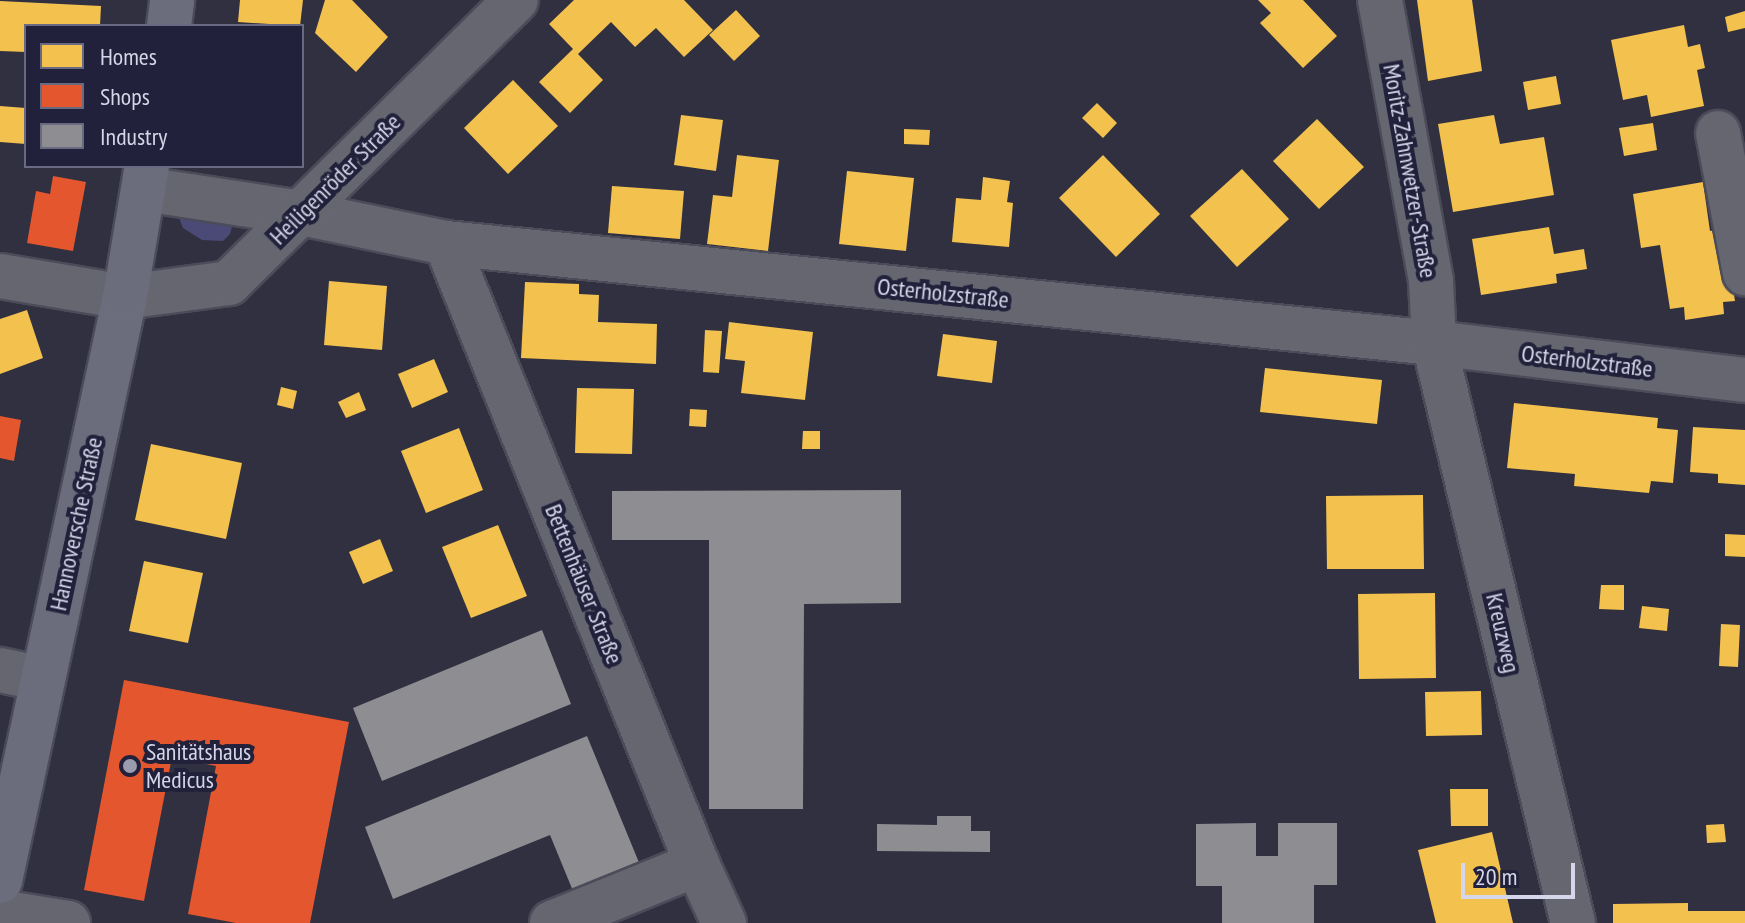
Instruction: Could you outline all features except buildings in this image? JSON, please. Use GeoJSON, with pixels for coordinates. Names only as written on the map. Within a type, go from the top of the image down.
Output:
{"type":"FeatureCollection","features":[{"type":"Feature","properties":{"kind":"main road"},"geometry":{"type":"LineString","coordinates":[[169,24],[172,0]]}},
{"type":"Feature","properties":{"kind":"main road","name":"Hannoversche Straße"},"geometry":{"type":"LineString","coordinates":[[0,881],[125,297],[146,178]]}},
{"type":"Feature","properties":{"kind":"street","name":"Heiligenröder Straße"},"geometry":{"type":"LineString","coordinates":[[0,276],[125,297],[229,283],[516,0]]}},
{"type":"Feature","properties":{"kind":"street","name":"Moritz-Zahnwetzer-Straße"},"geometry":{"type":"LineString","coordinates":[[1380,0],[1431,281],[1434,343]]}},
{"type":"Feature","properties":{"kind":"street"},"geometry":{"type":"LineString","coordinates":[[1718,133],[1745,273]]}},
{"type":"Feature","properties":{"kind":"street","name":"Osterholzstraße"},"geometry":{"type":"LineString","coordinates":[[146,178],[446,243],[1434,343],[1745,380]]}},
{"type":"Feature","properties":{"kind":"street","name":"Bettenhäuser Straße"},"geometry":{"type":"LineString","coordinates":[[446,243],[697,864],[724,923]]}},
{"type":"Feature","properties":{"kind":"street","name":"Kreuzweg"},"geometry":{"type":"LineString","coordinates":[[1434,343],[1573,923]]}},
{"type":"Feature","properties":{"kind":"street"},"geometry":{"type":"LineString","coordinates":[[0,670],[43,679]]}},
{"type":"Feature","properties":{"kind":"street"},"geometry":{"type":"LineString","coordinates":[[552,923],[697,864]]}},
{"type":"Feature","properties":{"kind":"street"},"geometry":{"type":"LineString","coordinates":[[0,912],[68,923]]}},
{"type":"Feature","properties":{"kind":"shaded area"},"geometry":{"type":"Polygon","coordinates":[[[177,213],[227,220],[232,226],[230,234],[223,241],[202,240],[183,228],[177,213]]]}},
{"type":"Feature","properties":{"kind":"place","name":"Sanitätshaus Medicus"},"geometry":{"type":"Point","coordinates":[130,766]}}]}
